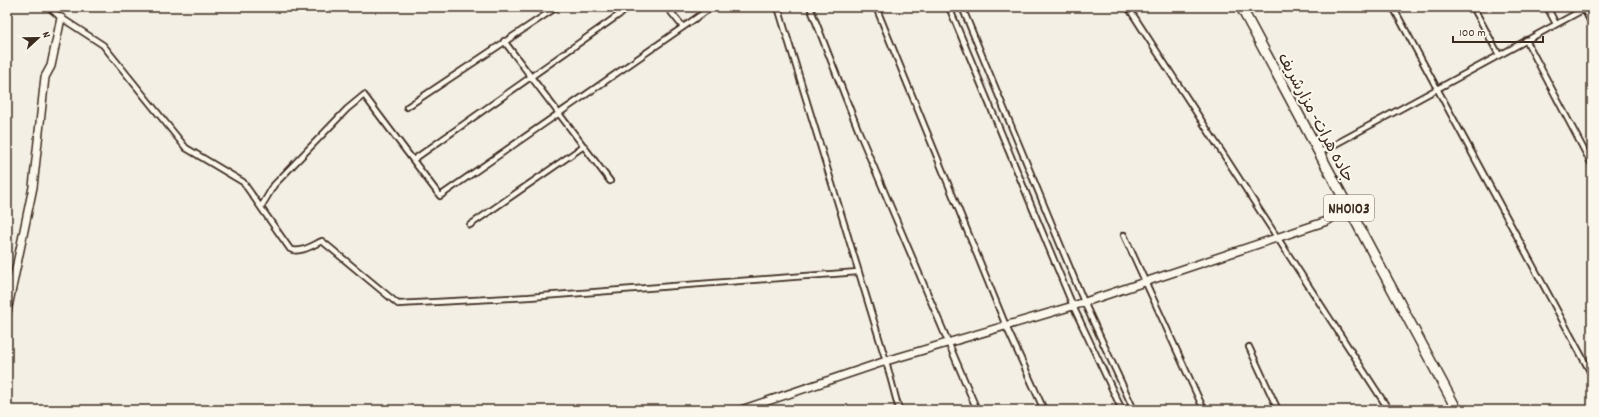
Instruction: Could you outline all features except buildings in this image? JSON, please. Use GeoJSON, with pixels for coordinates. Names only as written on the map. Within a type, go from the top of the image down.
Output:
{"type":"FeatureCollection","features":[{"type":"Feature","properties":{"kind":"highway","name":"جاده هرات- مزارشریف"},"geometry":{"type":"LineString","coordinates":[[1241,7],[1457,410]]}},
{"type":"Feature","properties":{"kind":"street"},"geometry":{"type":"LineString","coordinates":[[49,7],[61,18],[103,45],[186,148],[243,182],[290,249],[294,251],[305,249],[322,241],[398,304],[529,297],[858,272]]}},
{"type":"Feature","properties":{"kind":"street"},"geometry":{"type":"LineString","coordinates":[[407,107],[557,7]]}},
{"type":"Feature","properties":{"kind":"street"},"geometry":{"type":"LineString","coordinates":[[615,7],[621,14]]}},
{"type":"Feature","properties":{"kind":"street"},"geometry":{"type":"LineString","coordinates":[[413,160],[630,7]]}},
{"type":"Feature","properties":{"kind":"street"},"geometry":{"type":"LineString","coordinates":[[667,7],[683,27]]}},
{"type":"Feature","properties":{"kind":"street"},"geometry":{"type":"LineString","coordinates":[[261,207],[274,185],[347,108],[364,95],[440,196],[712,7]]}},
{"type":"Feature","properties":{"kind":"street"},"geometry":{"type":"LineString","coordinates":[[778,7],[886,361],[899,410]]}},
{"type":"Feature","properties":{"kind":"street"},"geometry":{"type":"LineString","coordinates":[[810,7],[859,132],[950,342],[977,410]]}},
{"type":"Feature","properties":{"kind":"street"},"geometry":{"type":"LineString","coordinates":[[876,7],[1006,326],[1044,410]]}},
{"type":"Feature","properties":{"kind":"street"},"geometry":{"type":"LineString","coordinates":[[949,7],[1073,306],[1122,410]]}},
{"type":"Feature","properties":{"kind":"street"},"geometry":{"type":"LineString","coordinates":[[962,7],[1084,302],[1134,410]]}},
{"type":"Feature","properties":{"kind":"street"},"geometry":{"type":"LineString","coordinates":[[1128,7],[1389,410]]}},
{"type":"Feature","properties":{"kind":"street"},"geometry":{"type":"LineString","coordinates":[[1393,7],[1592,375]]}},
{"type":"Feature","properties":{"kind":"street"},"geometry":{"type":"LineString","coordinates":[[1473,7],[1499,55]]}},
{"type":"Feature","properties":{"kind":"street"},"geometry":{"type":"LineString","coordinates":[[1547,7],[1556,24]]}},
{"type":"Feature","properties":{"kind":"street"},"geometry":{"type":"LineString","coordinates":[[1319,152],[1586,8],[1592,24]]}},
{"type":"Feature","properties":{"kind":"street"},"geometry":{"type":"LineString","coordinates":[[7,312],[33,187],[45,77],[51,66],[61,18]]}},
{"type":"Feature","properties":{"kind":"street"},"geometry":{"type":"LineString","coordinates":[[1526,40],[1592,165]]}},
{"type":"Feature","properties":{"kind":"street"},"geometry":{"type":"LineString","coordinates":[[504,41],[610,181]]}},
{"type":"Feature","properties":{"kind":"street"},"geometry":{"type":"LineString","coordinates":[[470,225],[584,146]]}},
{"type":"Feature","properties":{"kind":"street"},"geometry":{"type":"LineString","coordinates":[[741,410],[886,361],[1073,306],[1145,282],[1327,221],[1348,207]]}},
{"type":"Feature","properties":{"kind":"street"},"geometry":{"type":"LineString","coordinates":[[1124,235],[1204,410]]}},
{"type":"Feature","properties":{"kind":"street"},"geometry":{"type":"LineString","coordinates":[[1249,347],[1278,410]]}}]}
